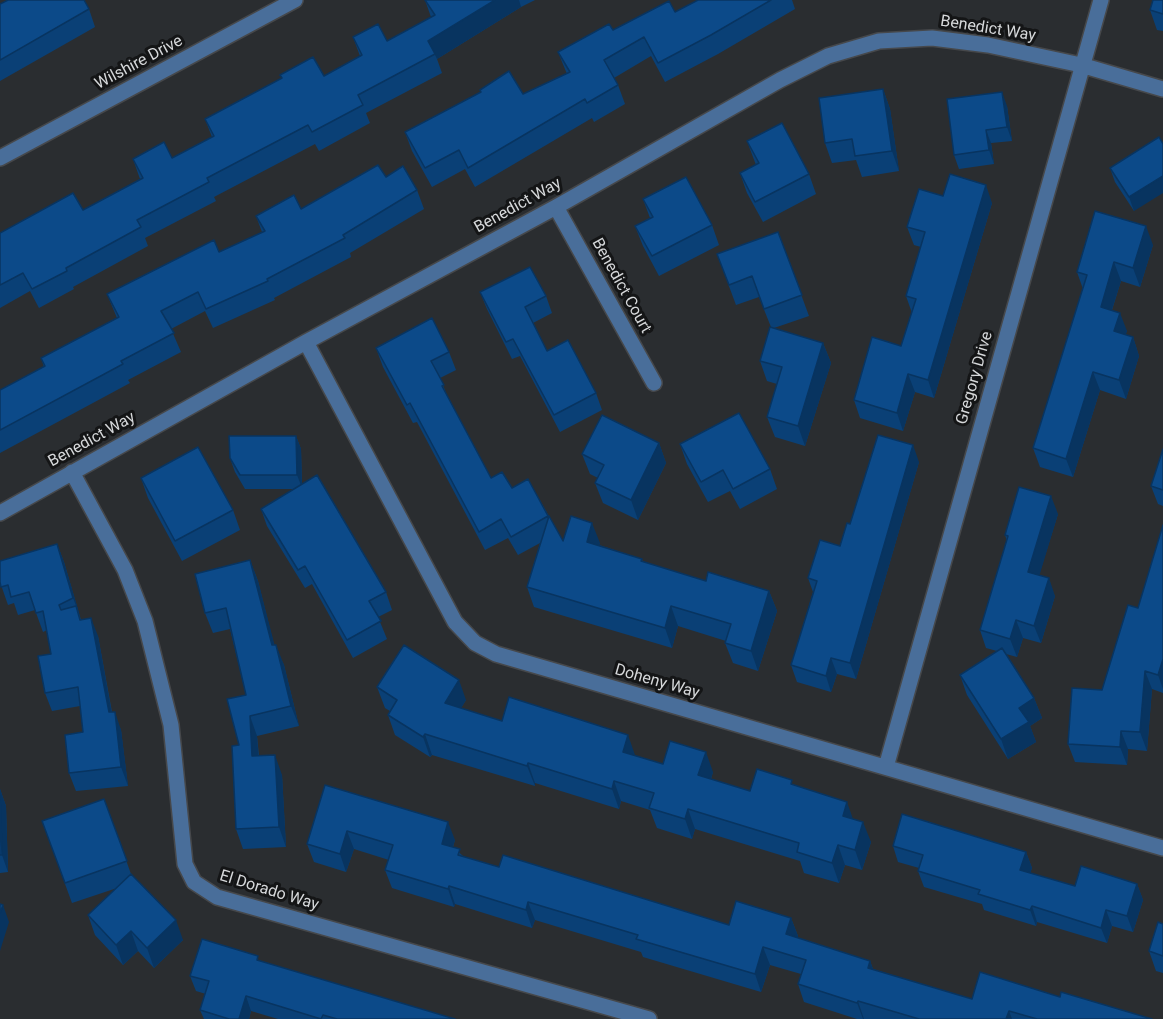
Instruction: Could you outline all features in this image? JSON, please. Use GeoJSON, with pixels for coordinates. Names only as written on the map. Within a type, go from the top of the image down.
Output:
{"type":"FeatureCollection","features":[{"type":"Feature","properties":{"kind":"street","name":"Wilshire Drive"},"geometry":{"type":"LineString","coordinates":[[0,159],[295,0]]}},
{"type":"Feature","properties":{"kind":"street","name":"Gregory Drive"},"geometry":{"type":"LineString","coordinates":[[886,767],[1101,0]]}},
{"type":"Feature","properties":{"kind":"street","name":"Benedict Way"},"geometry":{"type":"LineString","coordinates":[[0,513],[306,342],[556,207],[780,80],[828,56],[879,41],[932,38],[988,45],[1081,65],[1163,89]]}},
{"type":"Feature","properties":{"kind":"street","name":"Benedict Court"},"geometry":{"type":"LineString","coordinates":[[556,207],[654,383]]}},
{"type":"Feature","properties":{"kind":"street","name":"Doheny Way"},"geometry":{"type":"LineString","coordinates":[[306,342],[455,622],[475,643],[496,654],[1163,848]]}},
{"type":"Feature","properties":{"kind":"street","name":"El Dorado Way"},"geometry":{"type":"LineString","coordinates":[[72,472],[125,570],[145,621],[171,725],[184,864],[194,882],[217,897],[649,1019]]}},
{"type":"Feature","properties":{"kind":"building"},"geometry":{"type":"Polygon","coordinates":[[[8,0],[84,0],[89,9],[0,60],[0,4],[8,0]]]}},
{"type":"Feature","properties":{"kind":"building"},"geometry":{"type":"Polygon","coordinates":[[[425,0],[495,0],[428,41],[435,54],[358,95],[363,105],[312,132],[308,125],[207,178],[209,182],[137,220],[141,227],[32,289],[23,273],[0,285],[0,233],[73,193],[83,210],[143,178],[133,159],[164,142],[172,158],[214,136],[205,119],[282,78],[280,75],[313,57],[324,76],[362,55],[353,37],[378,24],[387,41],[435,15],[425,0]]]}},
{"type":"Feature","properties":{"kind":"building"},"geometry":{"type":"Polygon","coordinates":[[[698,0],[771,0],[658,63],[644,37],[604,60],[618,85],[587,103],[585,99],[468,168],[459,150],[425,168],[405,132],[481,92],[480,90],[509,71],[523,94],[570,72],[558,52],[609,24],[613,30],[669,1],[675,12],[698,0]]]}},
{"type":"Feature","properties":{"kind":"building"},"geometry":{"type":"Polygon","coordinates":[[[1153,0],[1163,0],[1163,14],[1150,10],[1153,0]]]}},
{"type":"Feature","properties":{"kind":"building"},"geometry":{"type":"Polygon","coordinates":[[[883,89],[892,151],[855,156],[852,139],[825,143],[819,98],[883,89]]]}},
{"type":"Feature","properties":{"kind":"building"},"geometry":{"type":"Polygon","coordinates":[[[1002,92],[1007,127],[986,130],[989,150],[954,155],[947,99],[1002,92]]]}},
{"type":"Feature","properties":{"kind":"building"},"geometry":{"type":"Polygon","coordinates":[[[782,123],[809,174],[755,202],[740,173],[759,163],[747,141],[782,123]]]}},
{"type":"Feature","properties":{"kind":"building"},"geometry":{"type":"Polygon","coordinates":[[[1159,137],[1163,144],[1163,176],[1129,197],[1110,168],[1159,137]]]}},
{"type":"Feature","properties":{"kind":"building"},"geometry":{"type":"Polygon","coordinates":[[[378,165],[386,177],[403,166],[417,190],[343,235],[345,238],[267,279],[268,281],[206,309],[198,292],[161,311],[174,333],[121,361],[123,364],[0,430],[0,390],[45,366],[41,358],[119,317],[107,294],[214,240],[219,252],[265,231],[256,216],[294,195],[301,209],[378,165]]]}},
{"type":"Feature","properties":{"kind":"building"},"geometry":{"type":"Polygon","coordinates":[[[950,174],[986,185],[928,380],[908,374],[897,413],[854,400],[872,337],[901,346],[916,299],[906,296],[925,232],[907,227],[919,189],[943,196],[950,174]]]}},
{"type":"Feature","properties":{"kind":"building"},"geometry":{"type":"Polygon","coordinates":[[[686,177],[712,225],[652,256],[635,226],[653,217],[643,199],[686,177]]]}},
{"type":"Feature","properties":{"kind":"building"},"geometry":{"type":"Polygon","coordinates":[[[1095,211],[1146,226],[1133,268],[1114,262],[1101,307],[1120,313],[1114,331],[1133,337],[1119,380],[1093,372],[1066,459],[1033,448],[1087,275],[1077,272],[1095,211]]]}},
{"type":"Feature","properties":{"kind":"building"},"geometry":{"type":"Polygon","coordinates":[[[778,232],[802,295],[764,309],[752,276],[729,285],[717,254],[778,232]]]}},
{"type":"Feature","properties":{"kind":"building"},"geometry":{"type":"Polygon","coordinates":[[[530,267],[546,296],[525,307],[547,351],[568,340],[596,393],[554,415],[513,339],[506,342],[480,292],[530,267]]]}},
{"type":"Feature","properties":{"kind":"building"},"geometry":{"type":"Polygon","coordinates":[[[432,318],[449,352],[431,361],[491,478],[502,472],[512,488],[528,479],[548,516],[511,537],[501,519],[479,532],[410,403],[407,405],[376,348],[432,318]]]}},
{"type":"Feature","properties":{"kind":"building"},"geometry":{"type":"Polygon","coordinates":[[[770,327],[823,343],[798,426],[767,417],[782,367],[760,361],[770,327]]]}},
{"type":"Feature","properties":{"kind":"building"},"geometry":{"type":"Polygon","coordinates":[[[739,413],[770,469],[733,489],[723,470],[701,482],[680,444],[739,413]]]}},
{"type":"Feature","properties":{"kind":"building"},"geometry":{"type":"Polygon","coordinates":[[[602,415],[659,443],[631,500],[595,483],[604,465],[582,454],[602,415]]]}},
{"type":"Feature","properties":{"kind":"building"},"geometry":{"type":"Polygon","coordinates":[[[878,435],[913,445],[850,663],[831,658],[826,676],[791,665],[817,581],[808,578],[820,540],[840,546],[847,523],[850,524],[878,435]]]}},
{"type":"Feature","properties":{"kind":"building"},"geometry":{"type":"Polygon","coordinates":[[[229,436],[296,436],[297,475],[240,475],[230,458],[229,436]]]}},
{"type":"Feature","properties":{"kind":"building"},"geometry":{"type":"Polygon","coordinates":[[[198,447],[233,510],[175,541],[141,478],[198,447]]]}},
{"type":"Feature","properties":{"kind":"building"},"geometry":{"type":"Polygon","coordinates":[[[1163,449],[1163,490],[1151,486],[1163,449]]]}},
{"type":"Feature","properties":{"kind":"building"},"geometry":{"type":"Polygon","coordinates":[[[317,475],[386,592],[369,601],[381,621],[347,640],[305,566],[298,570],[261,509],[317,475]]]}},
{"type":"Feature","properties":{"kind":"building"},"geometry":{"type":"Polygon","coordinates":[[[1019,487],[1051,496],[1028,572],[1049,578],[1034,626],[1016,620],[1010,639],[980,630],[1008,536],[1005,535],[1019,487]]]}},
{"type":"Feature","properties":{"kind":"building"},"geometry":{"type":"Polygon","coordinates":[[[549,516],[563,541],[571,516],[592,523],[587,542],[706,581],[708,572],[769,591],[751,651],[725,643],[731,624],[671,606],[665,628],[527,587],[549,516]]]}},
{"type":"Feature","properties":{"kind":"building"},"geometry":{"type":"Polygon","coordinates":[[[1163,525],[1163,659],[1158,675],[1145,671],[1140,732],[1121,731],[1120,747],[1068,744],[1072,688],[1102,690],[1128,605],[1138,608],[1163,525]]]}},
{"type":"Feature","properties":{"kind":"building"},"geometry":{"type":"Polygon","coordinates":[[[57,544],[73,598],[59,605],[61,610],[76,606],[80,620],[91,618],[109,712],[115,712],[121,767],[69,773],[65,735],[83,732],[78,687],[45,693],[38,656],[51,654],[43,611],[36,613],[29,592],[11,597],[8,585],[1,587],[0,561],[57,544]]]}},
{"type":"Feature","properties":{"kind":"building"},"geometry":{"type":"Polygon","coordinates":[[[250,560],[272,645],[276,645],[291,706],[250,716],[252,756],[275,755],[279,827],[236,829],[232,746],[239,745],[227,699],[246,695],[226,608],[205,613],[195,574],[250,560]]]}},
{"type":"Feature","properties":{"kind":"building"},"geometry":{"type":"Polygon","coordinates":[[[404,645],[459,680],[445,703],[502,721],[509,697],[628,735],[623,752],[663,764],[670,741],[706,752],[698,775],[750,791],[757,769],[792,780],[791,784],[847,802],[843,816],[863,822],[855,850],[838,845],[832,863],[797,852],[799,843],[688,809],[685,819],[649,808],[654,793],[614,781],[612,789],[528,763],[527,766],[425,734],[423,737],[388,715],[397,700],[377,687],[404,645]]]}},
{"type":"Feature","properties":{"kind":"building"},"geometry":{"type":"Polygon","coordinates":[[[1002,648],[1034,698],[1019,708],[1029,722],[1001,739],[960,675],[1002,648]]]}},
{"type":"Feature","properties":{"kind":"building"},"geometry":{"type":"Polygon","coordinates":[[[325,785],[448,822],[442,844],[460,849],[458,855],[499,867],[503,855],[729,925],[736,901],[791,918],[786,934],[870,961],[868,968],[972,999],[980,972],[1060,997],[1061,992],[1152,1019],[1037,1019],[1009,1011],[1006,1019],[919,1019],[858,1001],[857,1003],[798,984],[806,960],[763,947],[755,974],[636,939],[638,935],[528,902],[526,910],[449,886],[448,889],[385,870],[393,845],[347,831],[340,854],[307,844],[325,785]]]}},
{"type":"Feature","properties":{"kind":"building"},"geometry":{"type":"Polygon","coordinates":[[[0,796],[2,855],[0,855],[0,796]]]}},
{"type":"Feature","properties":{"kind":"building"},"geometry":{"type":"Polygon","coordinates":[[[104,799],[127,861],[65,883],[42,821],[104,799]]]}},
{"type":"Feature","properties":{"kind":"building"},"geometry":{"type":"Polygon","coordinates":[[[902,814],[1026,852],[1020,870],[1075,886],[1081,866],[1137,884],[1127,916],[1106,910],[1101,928],[1032,906],[1030,910],[978,894],[980,890],[918,871],[923,855],[893,846],[902,814]]]}},
{"type":"Feature","properties":{"kind":"building"},"geometry":{"type":"Polygon","coordinates":[[[131,874],[176,920],[147,948],[131,931],[116,945],[88,915],[131,874]]]}},
{"type":"Feature","properties":{"kind":"building"},"geometry":{"type":"Polygon","coordinates":[[[1158,922],[1163,924],[1163,956],[1149,951],[1158,922]]]}},
{"type":"Feature","properties":{"kind":"building"},"geometry":{"type":"Polygon","coordinates":[[[202,939],[258,956],[257,960],[455,1019],[337,1019],[323,1015],[321,1019],[246,996],[239,1019],[229,1019],[200,1010],[209,981],[190,976],[202,939]]]}}]}
